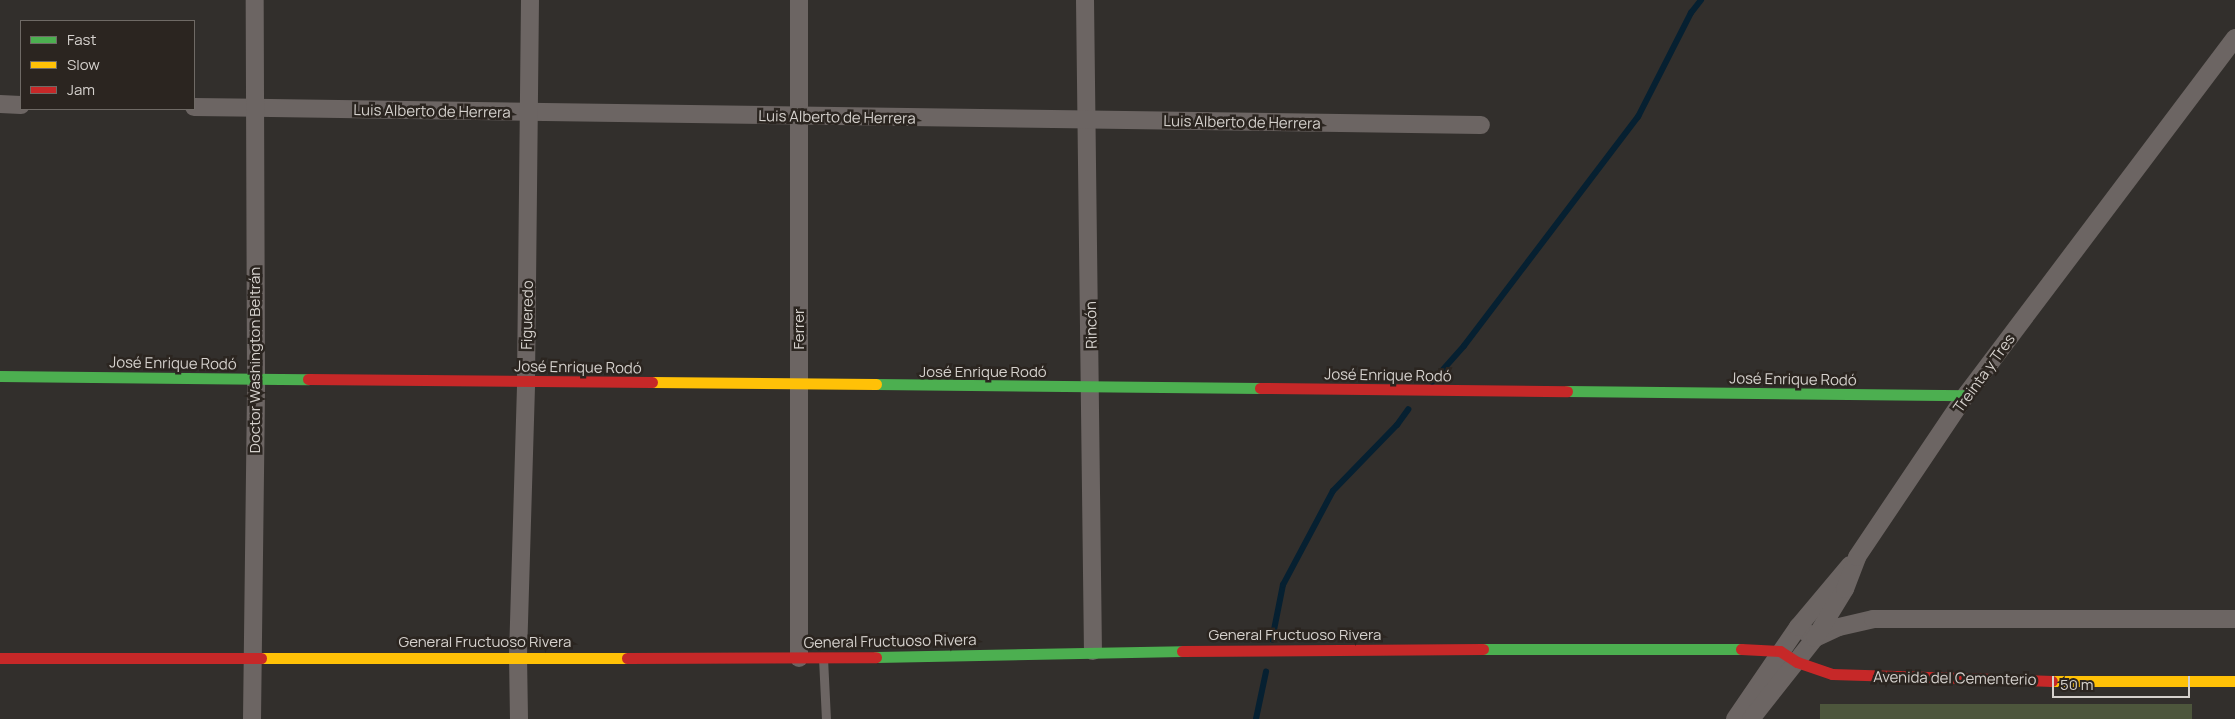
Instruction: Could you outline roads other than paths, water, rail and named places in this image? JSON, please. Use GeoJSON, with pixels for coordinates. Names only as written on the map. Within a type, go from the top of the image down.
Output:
{"type":"FeatureCollection","features":[{"type":"Feature","properties":{"kind":"street","name":"Doctor Washington Beltrán"},"geometry":{"type":"LineString","coordinates":[[252,719],[256,380],[255,0]]}},
{"type":"Feature","properties":{"kind":"street","name":"Figueredo"},"geometry":{"type":"LineString","coordinates":[[519,719],[518,656],[526,382],[530,0]]}},
{"type":"Feature","properties":{"kind":"street","name":"Ferrer"},"geometry":{"type":"LineString","coordinates":[[798,0],[799,658]]}},
{"type":"Feature","properties":{"kind":"street","name":"Rincón"},"geometry":{"type":"LineString","coordinates":[[1085,0],[1092,387],[1093,651]]}},
{"type":"Feature","properties":{"kind":"street","name":"Treinta y Tres"},"geometry":{"type":"LineString","coordinates":[[1751,719],[1814,638],[1845,589],[1857,558],[1966,395],[2235,38]]}},
{"type":"Feature","properties":{"kind":"street"},"geometry":{"type":"LineString","coordinates":[[0,104],[20,105]]}},
{"type":"Feature","properties":{"kind":"street","name":"Luis Alberto de Herrera"},"geometry":{"type":"LineString","coordinates":[[195,107],[1481,125]]}},
{"type":"Feature","properties":{"kind":"street","name":"José Enrique Rodó"},"geometry":{"type":"LineString","coordinates":[[0,376],[256,380],[1966,395]]}},
{"type":"Feature","properties":{"kind":"street"},"geometry":{"type":"LineString","coordinates":[[1735,719],[1798,627],[1857,558]]}},
{"type":"Feature","properties":{"kind":"street"},"geometry":{"type":"LineString","coordinates":[[1798,627],[1814,638],[1839,627],[1872,619],[2235,619]]}},
{"type":"Feature","properties":{"kind":"street","name":"General Fructuoso Rivera"},"geometry":{"type":"LineString","coordinates":[[0,658],[252,659],[518,656],[824,658],[1093,651],[1728,648],[1780,651]]}},
{"type":"Feature","properties":{"kind":"street","name":"Avenida del Cementerio"},"geometry":{"type":"LineString","coordinates":[[1780,651],[1797,662],[1832,674],[2065,681],[2235,680]]}},
{"type":"Feature","properties":{"kind":"lane"},"geometry":{"type":"LineString","coordinates":[[824,658],[826,719]]}},
{"type":"Feature","properties":{"kind":"waterway"},"geometry":{"type":"LineString","coordinates":[[1432,382],[1464,346],[1638,117],[1691,13],[1701,0]]}},
{"type":"Feature","properties":{"kind":"waterway"},"geometry":{"type":"LineString","coordinates":[[1272,640],[1283,585],[1333,491],[1397,425],[1408,410]]}},
{"type":"Feature","properties":{"kind":"waterway"},"geometry":{"type":"LineString","coordinates":[[1256,719],[1266,672]]}}]}
